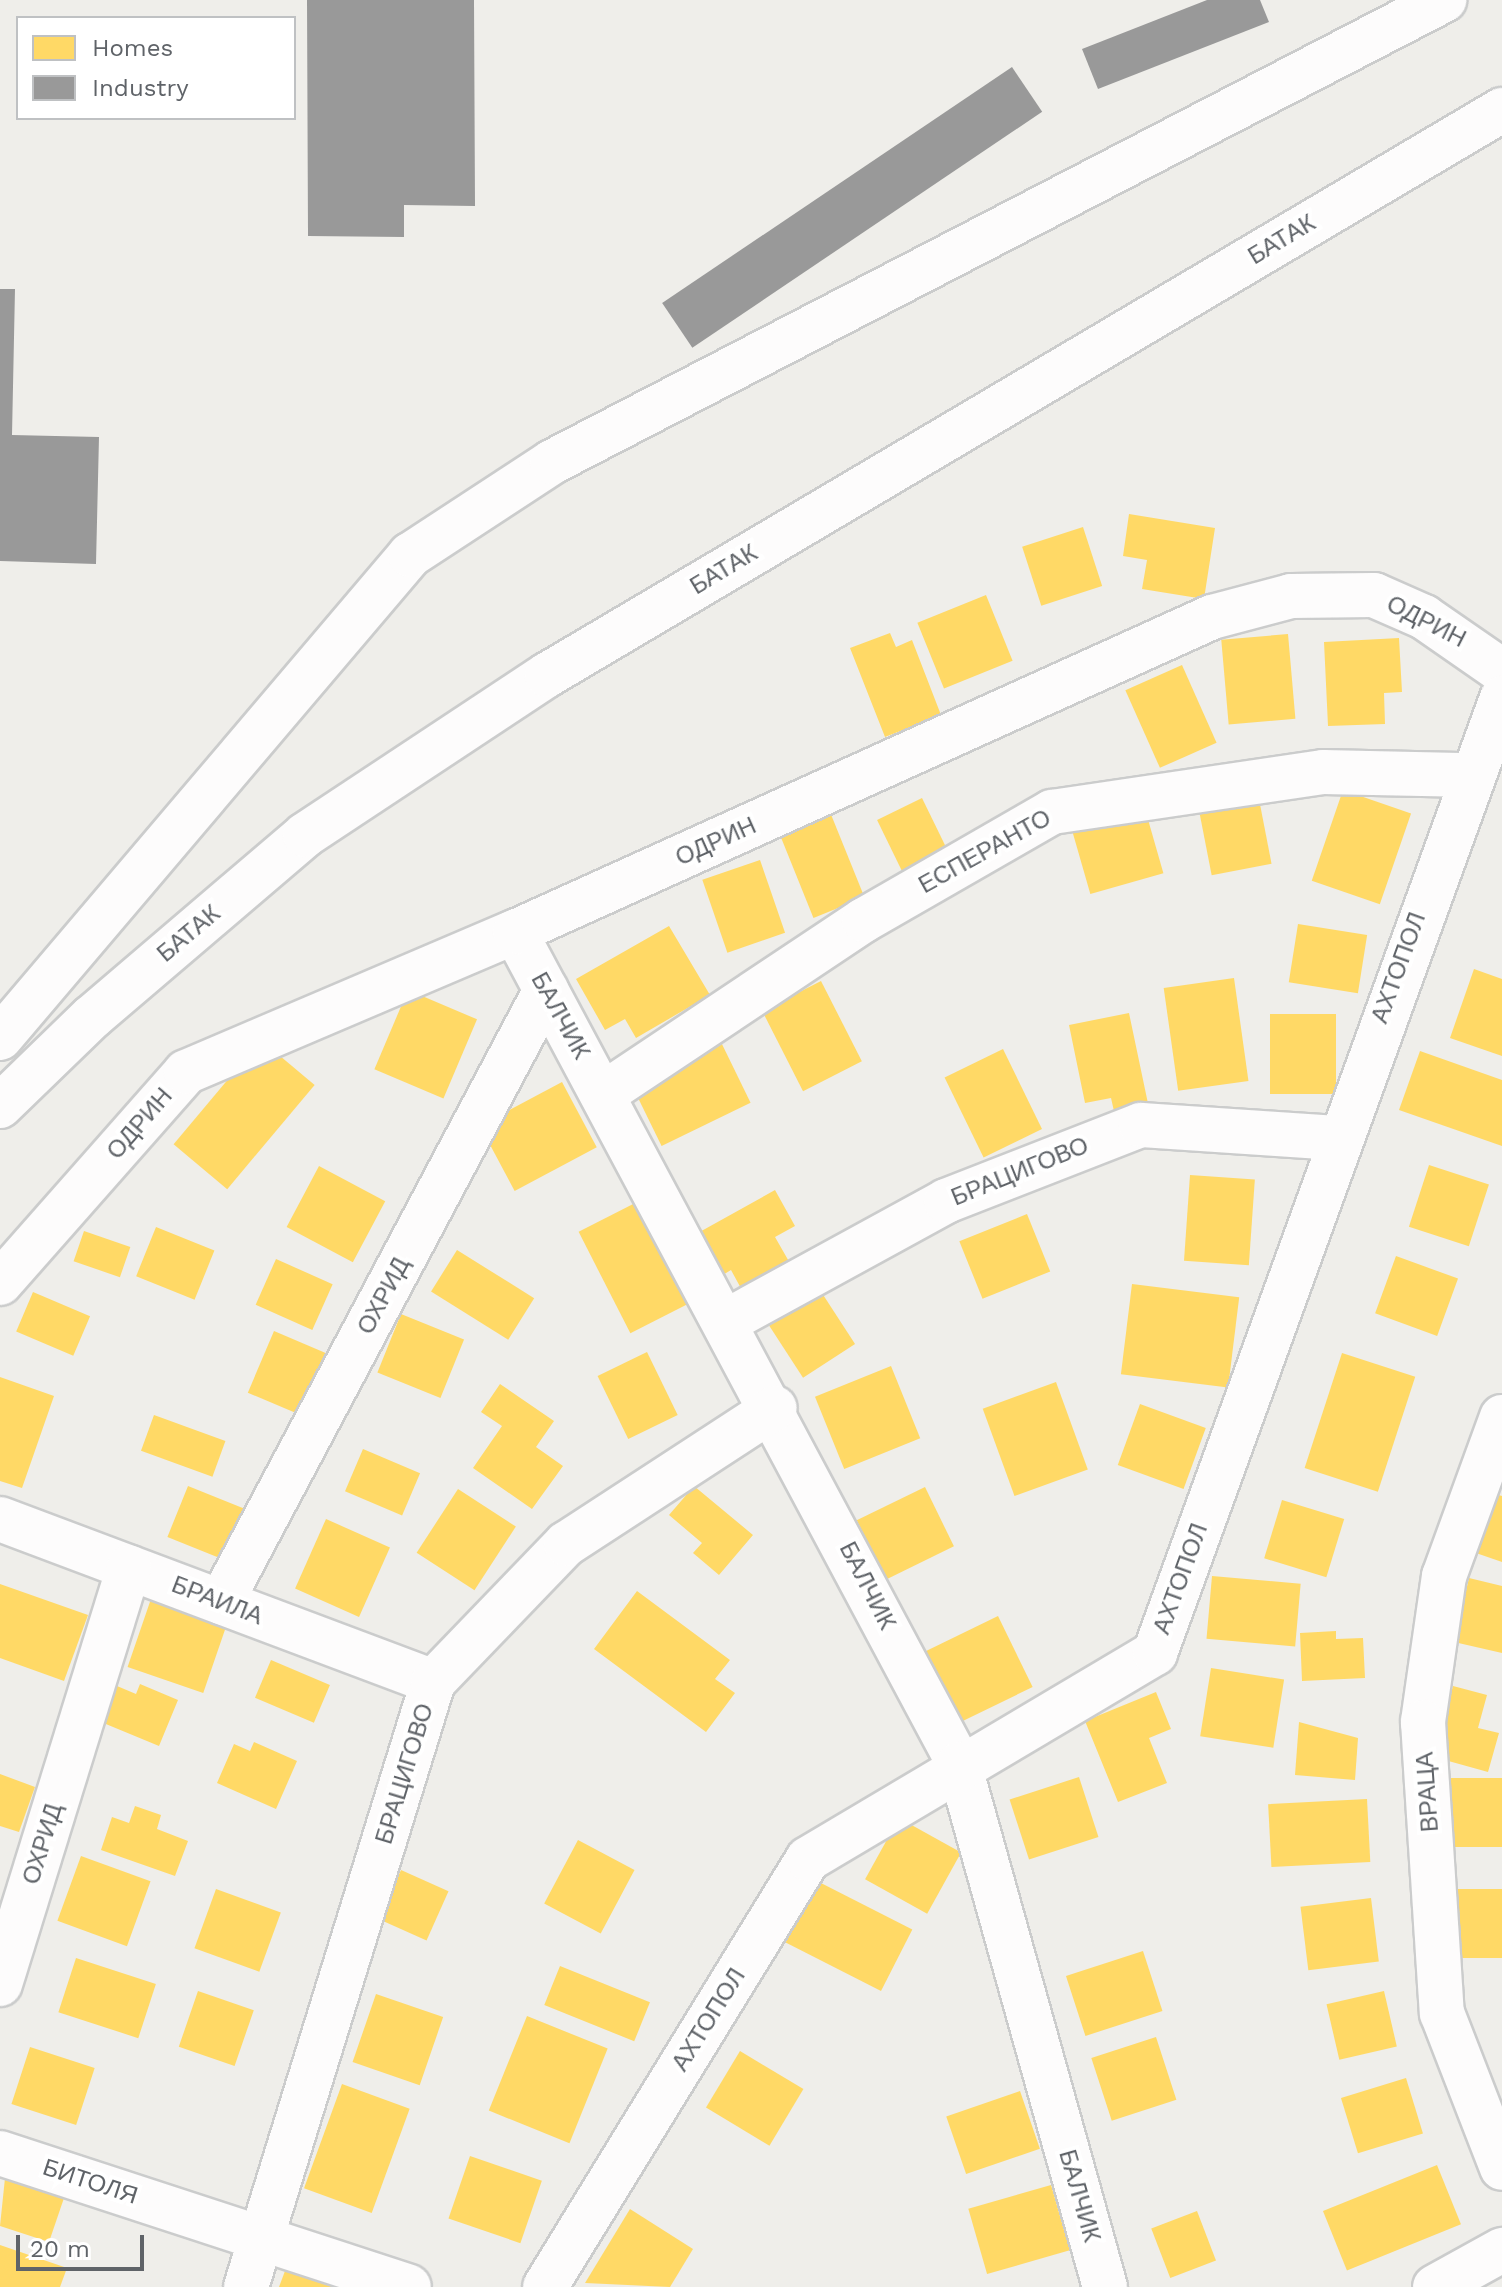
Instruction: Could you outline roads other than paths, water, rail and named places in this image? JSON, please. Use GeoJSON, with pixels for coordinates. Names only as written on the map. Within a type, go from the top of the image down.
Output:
{"type":"FeatureCollection","features":[{"type":"Feature","properties":{"kind":"street"},"geometry":{"type":"LineString","coordinates":[[0,1038],[410,555],[552,462],[1444,0]]}},
{"type":"Feature","properties":{"kind":"street","name":"БАТАК"},"geometry":{"type":"LineString","coordinates":[[0,1106],[92,1017],[305,835],[522,691],[1502,110]]}},
{"type":"Feature","properties":{"kind":"street","name":"ОДРИН"},"geometry":{"type":"LineString","coordinates":[[0,1283],[186,1072],[515,932],[1212,617],[1291,596],[1374,595],[1424,617],[1502,671]]}},
{"type":"Feature","properties":{"kind":"street","name":"АХТОПОЛ"},"geometry":{"type":"LineString","coordinates":[[545,2287],[808,1859],[959,1764],[1155,1653],[1338,1138],[1502,698]]}},
{"type":"Feature","properties":{"kind":"street","name":"ЕСПЕРАНТО"},"geometry":{"type":"LineString","coordinates":[[603,1094],[864,920],[1052,812],[1323,772],[1472,775]]}},
{"type":"Feature","properties":{"kind":"street","name":"БАЛЧИК"},"geometry":{"type":"LineString","coordinates":[[515,932],[775,1408],[959,1764],[1105,2287]]}},
{"type":"Feature","properties":{"kind":"street","name":"ОХРИД"},"geometry":{"type":"LineString","coordinates":[[221,1602],[546,990]]}},
{"type":"Feature","properties":{"kind":"street","name":"БРАЦИГОВО"},"geometry":{"type":"LineString","coordinates":[[727,1321],[946,1201],[1141,1125],[1338,1138]]}},
{"type":"Feature","properties":{"kind":"street","name":"БРАЦИГОВО"},"geometry":{"type":"LineString","coordinates":[[246,2287],[433,1682],[566,1544],[775,1408]]}},
{"type":"Feature","properties":{"kind":"street","name":"ВРАЦА"},"geometry":{"type":"LineString","coordinates":[[1502,1417],[1444,1576],[1423,1722],[1442,2013],[1502,2168]]}},
{"type":"Feature","properties":{"kind":"street","name":"БРАИЛА"},"geometry":{"type":"LineString","coordinates":[[0,1519],[433,1682]]}},
{"type":"Feature","properties":{"kind":"street","name":"ОХРИД"},"geometry":{"type":"LineString","coordinates":[[0,1984],[129,1568]]}},
{"type":"Feature","properties":{"kind":"street","name":"БИТОЛЯ"},"geometry":{"type":"LineString","coordinates":[[0,2153],[409,2287]]}},
{"type":"Feature","properties":{"kind":"street"},"geometry":{"type":"LineString","coordinates":[[1435,2287],[1502,2250]]}}]}
